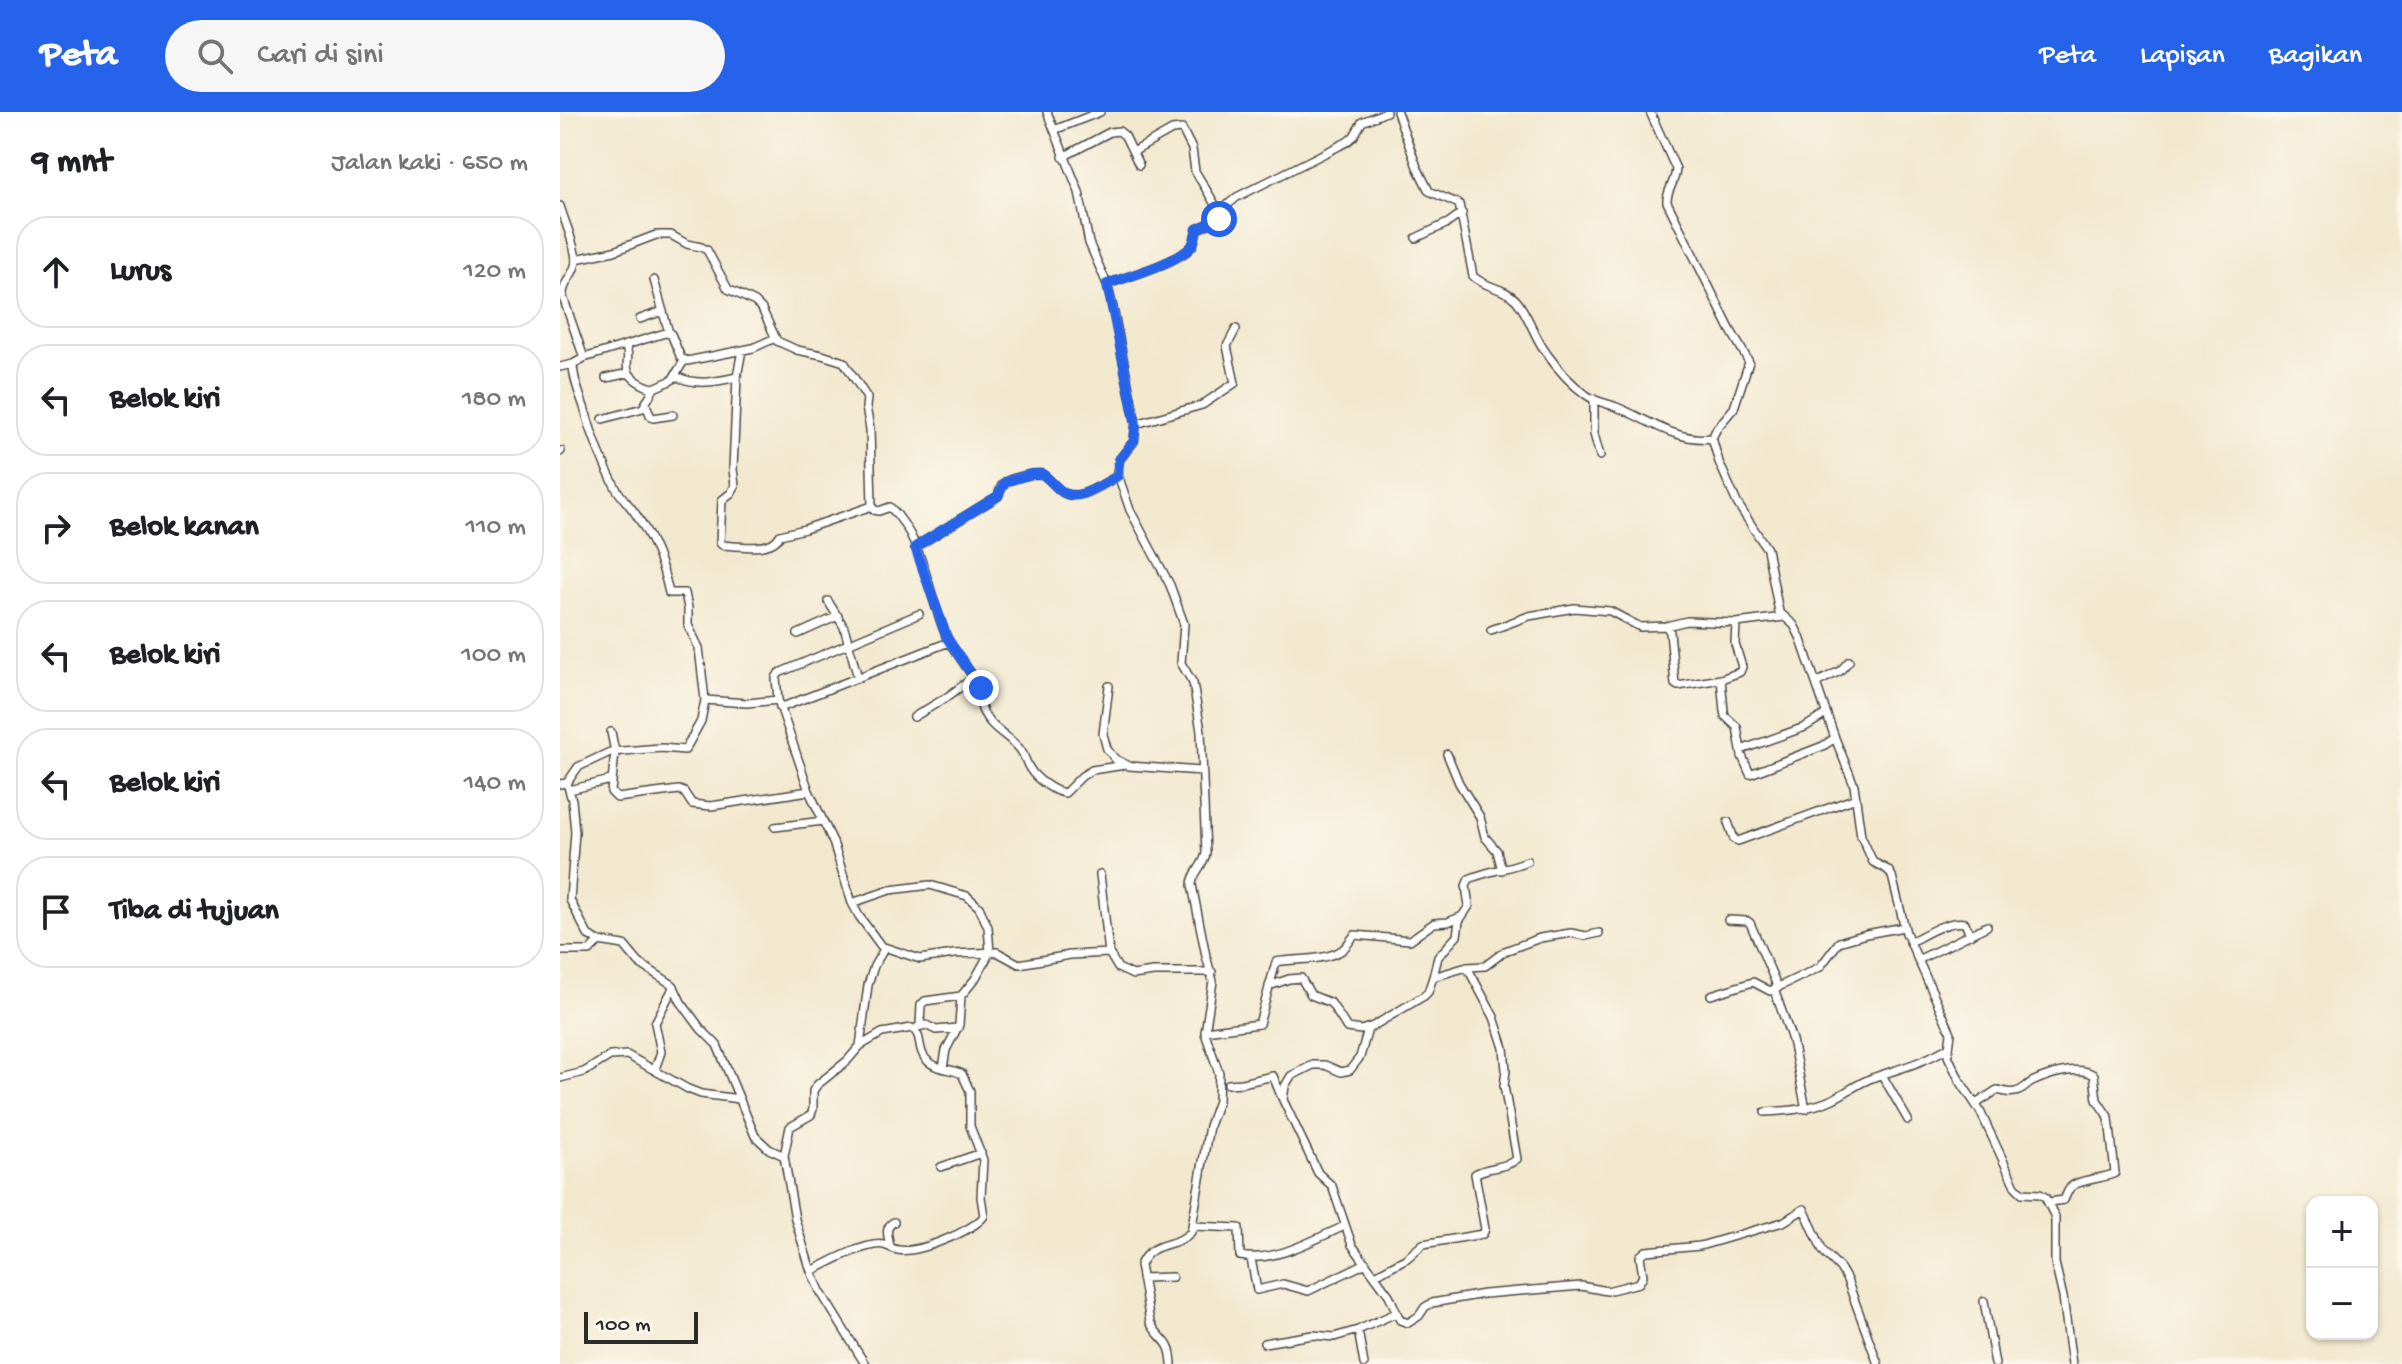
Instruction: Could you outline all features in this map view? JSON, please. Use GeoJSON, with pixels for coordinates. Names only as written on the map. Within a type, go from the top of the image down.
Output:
{"type":"FeatureCollection","features":[{"type":"Feature","properties":{"kind":"street"},"geometry":{"type":"LineString","coordinates":[[1047,112],[1079,192],[1089,243],[1107,284],[1136,424],[1134,441],[1119,460],[1118,476],[1130,510],[1170,585],[1182,617],[1181,663],[1193,683],[1201,731],[1206,853],[1192,885],[1212,972],[1213,987],[1205,1031],[1219,1073],[1218,1101],[1207,1136],[1191,1232],[1185,1238],[1158,1245],[1140,1265],[1150,1322],[1168,1344],[1172,1364]]}},
{"type":"Feature","properties":{"kind":"street"},"geometry":{"type":"LineString","coordinates":[[1054,130],[1100,112]]}},
{"type":"Feature","properties":{"kind":"street"},"geometry":{"type":"LineString","coordinates":[[1107,284],[1160,265],[1189,249],[1194,244],[1197,229],[1216,222],[1225,207],[1237,197],[1347,142],[1362,122],[1386,112]]}},
{"type":"Feature","properties":{"kind":"street"},"geometry":{"type":"LineString","coordinates":[[1397,112],[1429,191],[1456,201],[1462,213],[1473,276],[1517,301],[1546,353],[1562,373],[1585,394],[1652,425],[1689,438],[1712,438]]}},
{"type":"Feature","properties":{"kind":"street"},"geometry":{"type":"LineString","coordinates":[[1650,112],[1676,169],[1676,179],[1667,194],[1667,202],[1749,362],[1734,408],[1712,438],[1719,462],[1737,503],[1767,549],[1779,612],[1798,632],[1854,785],[1861,836],[1873,862],[1890,872],[1904,927],[1951,1033],[1947,1048],[1922,1063],[1906,1065],[1858,1084],[1831,1100],[1806,1109],[1765,1112]]}},
{"type":"Feature","properties":{"kind":"street"},"geometry":{"type":"LineString","coordinates":[[1133,152],[1172,130],[1182,129],[1192,149],[1195,171],[1222,216]]}},
{"type":"Feature","properties":{"kind":"street"},"geometry":{"type":"LineString","coordinates":[[1063,157],[1114,131],[1122,133],[1139,165]]}},
{"type":"Feature","properties":{"kind":"street"},"geometry":{"type":"LineString","coordinates":[[560,206],[576,259],[563,289],[584,358]]}},
{"type":"Feature","properties":{"kind":"street"},"geometry":{"type":"LineString","coordinates":[[1416,238],[1462,213]]}},
{"type":"Feature","properties":{"kind":"street"},"geometry":{"type":"LineString","coordinates":[[576,259],[614,251],[656,235],[671,235],[707,250],[728,289],[755,302],[762,309],[775,338],[797,350],[840,359],[847,365],[867,398],[872,506],[879,511],[892,509],[915,547],[949,642],[981,688],[980,705],[990,724],[1025,756],[1030,770],[1057,792],[1065,793],[1092,770],[1125,765],[1202,771]]}},
{"type":"Feature","properties":{"kind":"street"},"geometry":{"type":"LineString","coordinates":[[654,280],[669,333],[684,361]]}},
{"type":"Feature","properties":{"kind":"street"},"geometry":{"type":"LineString","coordinates":[[640,319],[663,311]]}},
{"type":"Feature","properties":{"kind":"street"},"geometry":{"type":"LineString","coordinates":[[560,318],[569,316]]}},
{"type":"Feature","properties":{"kind":"street"},"geometry":{"type":"LineString","coordinates":[[1136,424],[1202,405],[1235,383],[1227,346],[1236,329]]}},
{"type":"Feature","properties":{"kind":"street"},"geometry":{"type":"LineString","coordinates":[[560,367],[654,335],[669,333]]}},
{"type":"Feature","properties":{"kind":"street"},"geometry":{"type":"LineString","coordinates":[[625,345],[629,356],[629,373],[647,387],[654,388],[667,384],[684,361],[759,347],[775,338]]}},
{"type":"Feature","properties":{"kind":"street"},"geometry":{"type":"LineString","coordinates":[[742,350],[737,377],[735,486],[722,500],[720,543],[750,547],[774,543],[780,535],[872,506]]}},
{"type":"Feature","properties":{"kind":"street"},"geometry":{"type":"LineString","coordinates":[[573,364],[574,378],[590,430],[610,475],[658,557],[669,593],[685,593],[688,625],[699,648],[705,700],[701,721],[683,751],[661,748],[610,752],[578,767],[565,786],[575,832],[570,900],[580,915],[585,931],[599,941],[624,945],[639,963],[674,986],[681,1002],[717,1045],[755,1136],[769,1149],[784,1156]]}},
{"type":"Feature","properties":{"kind":"street"},"geometry":{"type":"LineString","coordinates":[[606,378],[629,373]]}},
{"type":"Feature","properties":{"kind":"street"},"geometry":{"type":"LineString","coordinates":[[675,376],[700,383],[737,377]]}},
{"type":"Feature","properties":{"kind":"street"},"geometry":{"type":"LineString","coordinates":[[603,419],[639,410],[646,404],[654,388]]}},
{"type":"Feature","properties":{"kind":"street"},"geometry":{"type":"LineString","coordinates":[[1594,399],[1594,434],[1600,456]]}},
{"type":"Feature","properties":{"kind":"street"},"geometry":{"type":"LineString","coordinates":[[646,404],[650,417],[673,415]]}},
{"type":"Feature","properties":{"kind":"street"},"geometry":{"type":"LineString","coordinates":[[915,547],[998,496],[1003,483],[1009,480],[1042,474],[1062,492],[1074,495],[1118,476]]}},
{"type":"Feature","properties":{"kind":"street"},"geometry":{"type":"LineString","coordinates":[[828,601],[846,631],[858,678]]}},
{"type":"Feature","properties":{"kind":"street"},"geometry":{"type":"LineString","coordinates":[[1491,630],[1529,616],[1574,608],[1610,611],[1640,627],[1687,621],[1736,623],[1784,617]]}},
{"type":"Feature","properties":{"kind":"street"},"geometry":{"type":"LineString","coordinates":[[919,614],[779,673],[776,678],[779,704],[809,791],[833,842],[852,903],[884,949],[920,959],[990,952],[1001,953],[1019,964],[1070,955],[1109,953]]}},
{"type":"Feature","properties":{"kind":"street"},"geometry":{"type":"LineString","coordinates":[[798,634],[838,616]]}},
{"type":"Feature","properties":{"kind":"street"},"geometry":{"type":"LineString","coordinates":[[1666,626],[1670,632],[1676,686],[1721,679],[1742,670],[1735,644],[1736,623]]}},
{"type":"Feature","properties":{"kind":"street"},"geometry":{"type":"LineString","coordinates":[[705,700],[779,704],[858,678],[949,642]]}},
{"type":"Feature","properties":{"kind":"street"},"geometry":{"type":"LineString","coordinates":[[1816,683],[1840,671],[1849,661]]}},
{"type":"Feature","properties":{"kind":"street"},"geometry":{"type":"LineString","coordinates":[[914,717],[973,678]]}},
{"type":"Feature","properties":{"kind":"street"},"geometry":{"type":"LineString","coordinates":[[1721,679],[1725,716],[1737,727],[1741,750],[1752,774],[1823,746],[1835,738]]}},
{"type":"Feature","properties":{"kind":"street"},"geometry":{"type":"LineString","coordinates":[[1109,686],[1104,739],[1111,754],[1125,765]]}},
{"type":"Feature","properties":{"kind":"street"},"geometry":{"type":"LineString","coordinates":[[1741,750],[1805,727],[1826,714]]}},
{"type":"Feature","properties":{"kind":"street"},"geometry":{"type":"LineString","coordinates":[[611,732],[615,752],[612,794],[617,798],[679,790],[698,806],[809,791]]}},
{"type":"Feature","properties":{"kind":"street"},"geometry":{"type":"LineString","coordinates":[[1447,754],[1462,788],[1480,817],[1485,837],[1499,855],[1502,870]]}},
{"type":"Feature","properties":{"kind":"street"},"geometry":{"type":"LineString","coordinates":[[565,786],[611,780]]}},
{"type":"Feature","properties":{"kind":"street"},"geometry":{"type":"LineString","coordinates":[[1728,822],[1734,839],[1738,841],[1856,798]]}},
{"type":"Feature","properties":{"kind":"street"},"geometry":{"type":"LineString","coordinates":[[775,827],[823,821]]}},
{"type":"Feature","properties":{"kind":"street"},"geometry":{"type":"LineString","coordinates":[[1205,1031],[1259,1024],[1273,965],[1278,961],[1308,960],[1338,951],[1346,947],[1355,935],[1410,940],[1434,923],[1460,917],[1469,906],[1466,886],[1469,879],[1527,861]]}},
{"type":"Feature","properties":{"kind":"street"},"geometry":{"type":"LineString","coordinates":[[1100,874],[1109,953],[1118,968],[1129,975],[1212,972]]}},
{"type":"Feature","properties":{"kind":"street"},"geometry":{"type":"LineString","coordinates":[[852,903],[890,890],[930,885],[967,896],[975,902],[987,922],[990,952],[961,996],[958,1028],[946,1050],[943,1068]]}},
{"type":"Feature","properties":{"kind":"street"},"geometry":{"type":"LineString","coordinates":[[1269,986],[1301,978],[1314,998],[1331,1003],[1347,1028],[1361,1030],[1428,992],[1438,957],[1457,936],[1460,917]]}},
{"type":"Feature","properties":{"kind":"street"},"geometry":{"type":"LineString","coordinates":[[1728,920],[1750,923],[1776,988],[1792,1040],[1806,1109]]}},
{"type":"Feature","properties":{"kind":"street"},"geometry":{"type":"LineString","coordinates":[[1910,942],[1938,928],[1960,922],[1965,923],[1970,935]]}},
{"type":"Feature","properties":{"kind":"street"},"geometry":{"type":"LineString","coordinates":[[1918,960],[1987,926]]}},
{"type":"Feature","properties":{"kind":"street"},"geometry":{"type":"LineString","coordinates":[[1711,995],[1753,982],[1770,991],[1820,967],[1839,942],[1904,927]]}},
{"type":"Feature","properties":{"kind":"street"},"geometry":{"type":"LineString","coordinates":[[1433,977],[1467,967],[1485,966],[1505,951],[1540,938],[1599,933]]}},
{"type":"Feature","properties":{"kind":"street"},"geometry":{"type":"LineString","coordinates":[[560,951],[590,951],[599,941]]}},
{"type":"Feature","properties":{"kind":"street"},"geometry":{"type":"LineString","coordinates":[[860,1046],[868,985],[884,949]]}},
{"type":"Feature","properties":{"kind":"street"},"geometry":{"type":"LineString","coordinates":[[1375,1275],[1407,1258],[1423,1244],[1483,1234],[1485,1229],[1475,1174],[1511,1164],[1517,1159],[1504,1086],[1504,1048],[1494,1017],[1467,967]]}},
{"type":"Feature","properties":{"kind":"street"},"geometry":{"type":"LineString","coordinates":[[655,1069],[661,1052],[655,1023],[674,986]]}},
{"type":"Feature","properties":{"kind":"street"},"geometry":{"type":"LineString","coordinates":[[811,1271],[859,1249],[881,1244],[898,1250],[918,1248],[962,1232],[983,1218],[983,1160],[970,1126],[969,1089],[960,1072],[935,1065],[924,1057],[916,1027],[921,1005],[925,1001],[961,996]]}},
{"type":"Feature","properties":{"kind":"street"},"geometry":{"type":"LineString","coordinates":[[865,1364],[811,1271],[795,1219],[784,1156],[790,1127],[811,1115],[813,1091],[817,1085],[860,1046],[882,1033],[926,1025],[936,1030],[958,1028]]}},
{"type":"Feature","properties":{"kind":"street"},"geometry":{"type":"LineString","coordinates":[[1283,1100],[1285,1086],[1291,1076],[1313,1065],[1325,1065],[1341,1072],[1350,1070],[1360,1057],[1366,1033],[1372,1026]]}},
{"type":"Feature","properties":{"kind":"street"},"geometry":{"type":"LineString","coordinates":[[1947,1048],[1960,1081],[1976,1104],[2018,1190],[2040,1194],[2049,1202],[2055,1217],[2055,1263],[2072,1364]]}},
{"type":"Feature","properties":{"kind":"street"},"geometry":{"type":"LineString","coordinates":[[560,1078],[584,1072],[603,1059],[618,1054],[635,1058],[701,1094],[739,1099]]}},
{"type":"Feature","properties":{"kind":"street"},"geometry":{"type":"LineString","coordinates":[[1976,1104],[1997,1090],[2020,1092],[2030,1083],[2057,1073],[2074,1071],[2094,1075],[2097,1100],[2109,1118],[2115,1173],[2074,1184],[2064,1200],[2049,1202]]}},
{"type":"Feature","properties":{"kind":"street"},"geometry":{"type":"LineString","coordinates":[[1882,1075],[1908,1120]]}},
{"type":"Feature","properties":{"kind":"street"},"geometry":{"type":"LineString","coordinates":[[1228,1084],[1273,1076],[1318,1173],[1335,1191],[1352,1245],[1406,1324],[1419,1316],[1428,1304],[1484,1294],[1585,1286],[1607,1291],[1639,1283],[1642,1279],[1640,1256],[1646,1251],[1700,1246],[1783,1222],[1804,1209],[1823,1251],[1847,1280],[1878,1364]]}},
{"type":"Feature","properties":{"kind":"street"},"geometry":{"type":"LineString","coordinates":[[941,1167],[981,1153]]}},
{"type":"Feature","properties":{"kind":"street"},"geometry":{"type":"LineString","coordinates":[[890,1246],[887,1229],[894,1222]]}},
{"type":"Feature","properties":{"kind":"street"},"geometry":{"type":"LineString","coordinates":[[1193,1226],[1239,1228],[1240,1256],[1251,1259],[1273,1257],[1345,1226]]}},
{"type":"Feature","properties":{"kind":"street"},"geometry":{"type":"LineString","coordinates":[[1251,1259],[1257,1290],[1283,1284],[1308,1291],[1366,1263]]}},
{"type":"Feature","properties":{"kind":"street"},"geometry":{"type":"LineString","coordinates":[[1142,1278],[1172,1277]]}},
{"type":"Feature","properties":{"kind":"street"},"geometry":{"type":"LineString","coordinates":[[1984,1301],[1995,1364]]}},
{"type":"Feature","properties":{"kind":"street"},"geometry":{"type":"LineString","coordinates":[[1264,1343],[1313,1335],[1334,1337],[1396,1313]]}},
{"type":"Feature","properties":{"kind":"street"},"geometry":{"type":"LineString","coordinates":[[1358,1330],[1364,1364]]}},
{"type":"Feature","properties":{"kind":"route"},"geometry":{"type":"LineString","coordinates":[[981,688],[947,638],[915,547],[998,496],[1003,483],[1009,480],[1042,474],[1062,492],[1074,495],[1118,476],[1119,460],[1134,441],[1136,424],[1107,284],[1160,265],[1189,249],[1194,244],[1197,229],[1219,219]]}}]}
